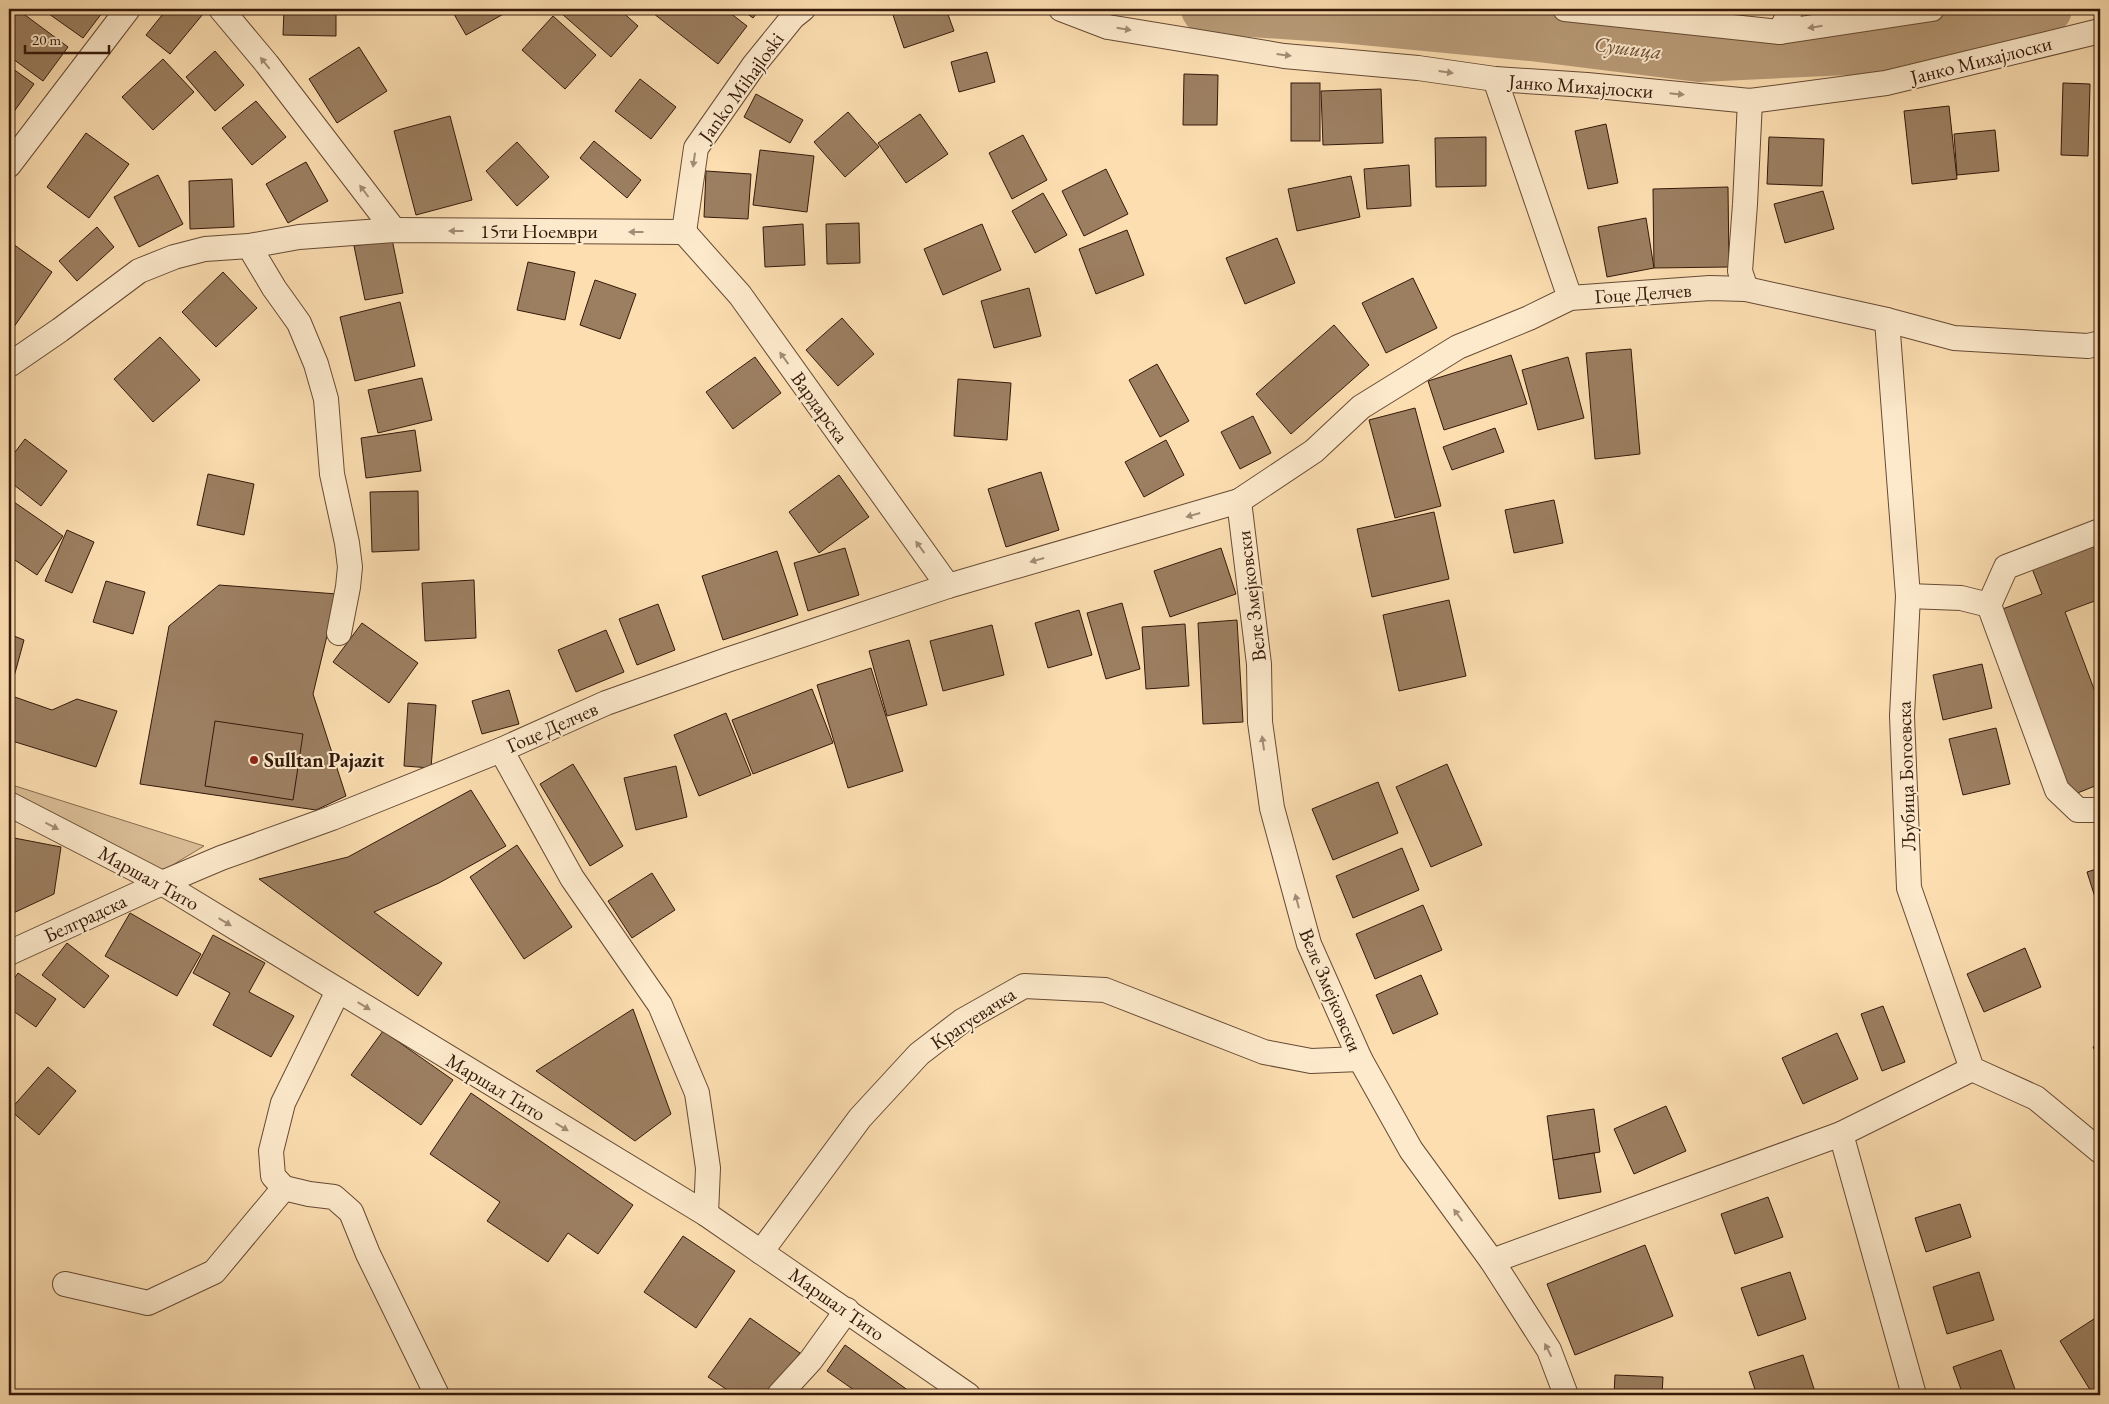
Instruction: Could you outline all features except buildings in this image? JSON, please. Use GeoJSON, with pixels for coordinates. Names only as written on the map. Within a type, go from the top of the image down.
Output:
{"type":"FeatureCollection","features":[{"type":"Feature","properties":{"kind":"street"},"geometry":{"type":"LineString","coordinates":[[9,165],[128,9]]}},
{"type":"Feature","properties":{"kind":"street"},"geometry":{"type":"LineString","coordinates":[[221,9],[267,64],[394,230]]}},
{"type":"Feature","properties":{"kind":"street","name":"Janko Mihajloski"},"geometry":{"type":"LineString","coordinates":[[684,232],[696,148],[754,65],[793,16],[803,9]]}},
{"type":"Feature","properties":{"kind":"street","name":"Јанко Михајлоски"},"geometry":{"type":"LineString","coordinates":[[1061,9],[1108,27],[1264,52],[1418,68],[1495,79],[1587,85],[1750,101],[1886,83],[2100,31]]}},
{"type":"Feature","properties":{"kind":"street"},"geometry":{"type":"LineString","coordinates":[[1565,9],[1780,32],[1932,9]]}},
{"type":"Feature","properties":{"kind":"street"},"geometry":{"type":"LineString","coordinates":[[1780,32],[1790,9]]}},
{"type":"Feature","properties":{"kind":"street"},"geometry":{"type":"LineString","coordinates":[[1495,79],[1570,298]]}},
{"type":"Feature","properties":{"kind":"street"},"geometry":{"type":"LineString","coordinates":[[1746,289],[1740,272],[1746,204],[1750,101]]}},
{"type":"Feature","properties":{"kind":"street","name":"15ти Ноември"},"geometry":{"type":"LineString","coordinates":[[9,365],[60,330],[139,271],[174,257],[206,250],[250,246],[299,237],[394,230],[684,232]]}},
{"type":"Feature","properties":{"kind":"street","name":"Вардарска"},"geometry":{"type":"LineString","coordinates":[[684,232],[740,295],[948,586]]}},
{"type":"Feature","properties":{"kind":"street"},"geometry":{"type":"LineString","coordinates":[[250,246],[274,288],[299,323],[316,364],[326,399],[332,474],[347,543],[350,567],[339,633]]}},
{"type":"Feature","properties":{"kind":"street","name":"Гоце Делчев"},"geometry":{"type":"LineString","coordinates":[[162,883],[221,858],[332,818],[501,750],[606,702],[948,586],[1239,501],[1314,451],[1361,407],[1458,347],[1530,318],[1570,298],[1710,288],[1746,289],[1887,320],[1954,338],[2079,346],[2100,343]]}},
{"type":"Feature","properties":{"kind":"street","name":"Љубица Богоевска"},"geometry":{"type":"LineString","coordinates":[[1887,320],[1908,596],[1902,716],[1910,888],[1972,1069]]}},
{"type":"Feature","properties":{"kind":"street","name":"Веле Змејковски"},"geometry":{"type":"LineString","coordinates":[[1239,501],[1259,664],[1260,722],[1272,808],[1309,944],[1360,1058],[1411,1150],[1492,1261],[1549,1350],[1566,1395]]}},
{"type":"Feature","properties":{"kind":"street"},"geometry":{"type":"LineString","coordinates":[[2100,531],[2006,567],[1988,605],[2057,790],[2078,810],[2100,810]]}},
{"type":"Feature","properties":{"kind":"street"},"geometry":{"type":"LineString","coordinates":[[1908,596],[1961,598],[1988,605]]}},
{"type":"Feature","properties":{"kind":"street"},"geometry":{"type":"LineString","coordinates":[[501,750],[572,878],[660,1006],[697,1093],[708,1168],[706,1214]]}},
{"type":"Feature","properties":{"kind":"street","name":"Маршал Тито"},"geometry":{"type":"LineString","coordinates":[[9,804],[162,883],[706,1214],[968,1395]]}},
{"type":"Feature","properties":{"kind":"street","name":"Белградска"},"geometry":{"type":"LineString","coordinates":[[9,953],[162,883]]}},
{"type":"Feature","properties":{"kind":"street","name":"Крагуевачка"},"geometry":{"type":"LineString","coordinates":[[761,1252],[860,1118],[919,1054],[962,1022],[1024,986],[1105,990],[1264,1052],[1311,1061],[1360,1058]]}},
{"type":"Feature","properties":{"kind":"street"},"geometry":{"type":"LineString","coordinates":[[338,991],[284,1103],[271,1151],[273,1176],[284,1188],[308,1194],[334,1197],[350,1212],[368,1254],[437,1395]]}},
{"type":"Feature","properties":{"kind":"street"},"geometry":{"type":"LineString","coordinates":[[1492,1261],[1841,1134],[1972,1069],[2036,1098],[2099,1148]]}},
{"type":"Feature","properties":{"kind":"street"},"geometry":{"type":"LineString","coordinates":[[1841,1134],[1914,1395]]}},
{"type":"Feature","properties":{"kind":"street"},"geometry":{"type":"LineString","coordinates":[[64,1284],[148,1303],[214,1272],[284,1188]]}},
{"type":"Feature","properties":{"kind":"street"},"geometry":{"type":"LineString","coordinates":[[779,1395],[811,1360],[847,1310]]}},
{"type":"Feature","properties":{"kind":"shaded area"},"geometry":{"type":"Polygon","coordinates":[[[9,784],[204,846],[161,872],[9,791],[9,784]]]}},
{"type":"Feature","properties":{"kind":"waterway","name":"Сушица"},"geometry":{"type":"LineString","coordinates":[[1206,9],[1343,18],[1531,36],[1699,57],[1868,49],[1962,32],[2047,9]]}},
{"type":"Feature","properties":{"kind":"place","name":"Sulltan Pajazit"},"geometry":{"type":"Point","coordinates":[254,760]}}]}
